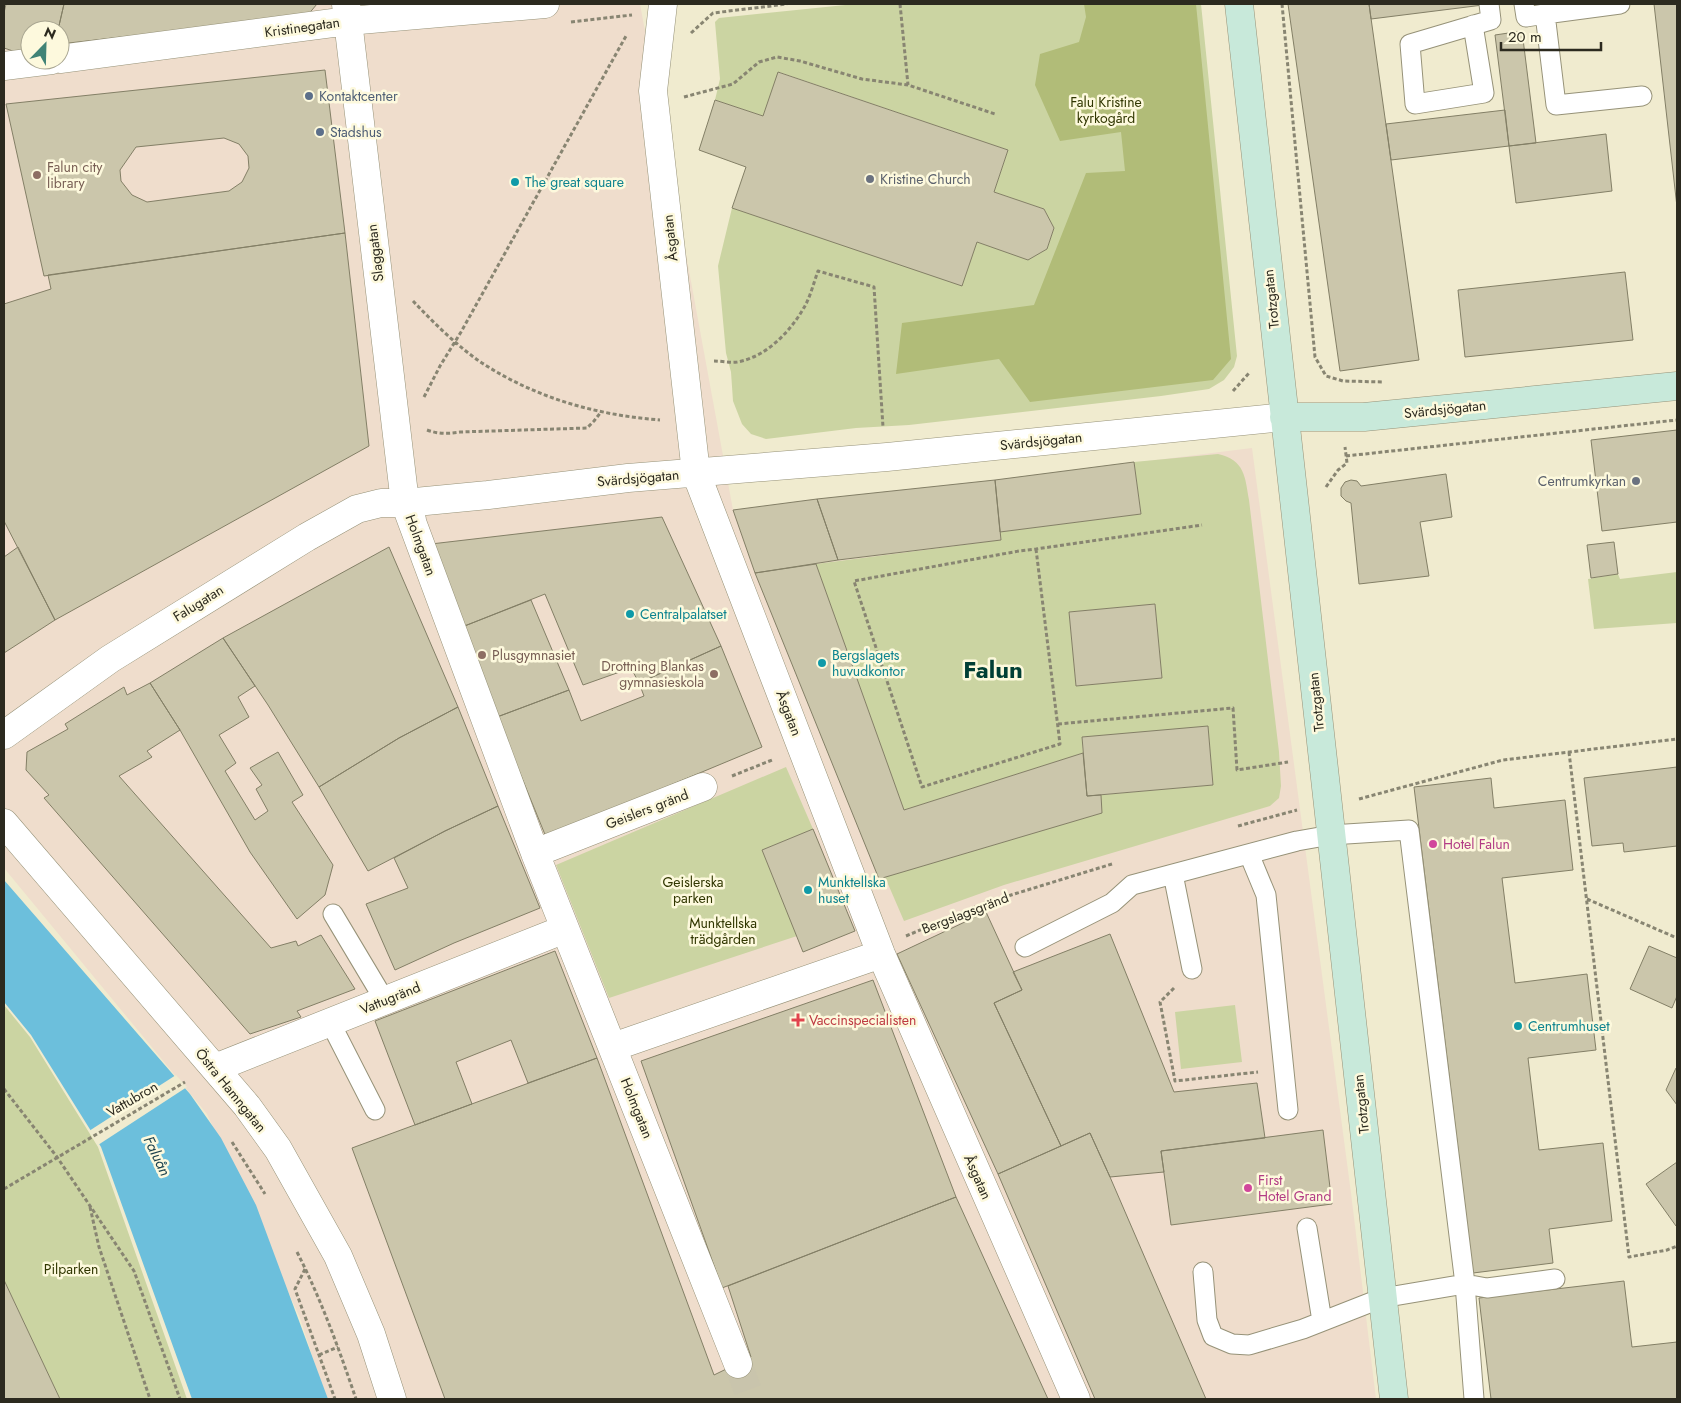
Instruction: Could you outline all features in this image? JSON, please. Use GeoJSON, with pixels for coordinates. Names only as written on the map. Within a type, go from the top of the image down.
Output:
{"type":"FeatureCollection","features":[{"type":"Feature","properties":{"kind":"street","name":"Kristinegatan"},"geometry":{"type":"LineString","coordinates":[[70,57],[352,15],[545,4]]}},
{"type":"Feature","properties":{"kind":"street","name":"Åsgatan"},"geometry":{"type":"LineString","coordinates":[[663,4],[653,91],[696,473],[881,954],[988,1199]]}},
{"type":"Feature","properties":{"kind":"street","name":"Trotzgatan"},"geometry":{"type":"LineString","coordinates":[[1239,4],[1394,1399]]}},
{"type":"Feature","properties":{"kind":"street","name":"Slaggatan"},"geometry":{"type":"LineString","coordinates":[[352,15],[380,292],[406,503]]}},
{"type":"Feature","properties":{"kind":"street"},"geometry":{"type":"LineString","coordinates":[[4,66],[20,64]]}},
{"type":"Feature","properties":{"kind":"street","name":"Svärdsjögatan"},"geometry":{"type":"LineString","coordinates":[[406,503],[628,478],[887,457],[1284,417],[1364,417],[1677,386]]}},
{"type":"Feature","properties":{"kind":"street","name":"Åsgatan"},"geometry":{"type":"LineString","coordinates":[[696,473],[881,954]]}},
{"type":"Feature","properties":{"kind":"street","name":"Falugatan"},"geometry":{"type":"LineString","coordinates":[[4,735],[110,658],[307,537],[357,509],[381,504],[406,503]]}},
{"type":"Feature","properties":{"kind":"street","name":"Holmgatan"},"geometry":{"type":"LineString","coordinates":[[406,503],[535,853],[738,1364]]}},
{"type":"Feature","properties":{"kind":"street","name":"Geislers gränd"},"geometry":{"type":"LineString","coordinates":[[535,853],[703,787]]}},
{"type":"Feature","properties":{"kind":"street","name":"Östra Hamngatan"},"geometry":{"type":"LineString","coordinates":[[4,823],[248,1106],[278,1149],[338,1256],[370,1334],[392,1399]]}},
{"type":"Feature","properties":{"kind":"street","name":"Vattugränd"},"geometry":{"type":"LineString","coordinates":[[215,1068],[565,929]]}},
{"type":"Feature","properties":{"kind":"street"},"geometry":{"type":"LineString","coordinates":[[613,1047],[881,954]]}},
{"type":"Feature","properties":{"kind":"lane"},"geometry":{"type":"LineString","coordinates":[[1473,25],[1484,93],[1415,104],[1410,44],[1473,25],[1491,20],[1489,4]]}},
{"type":"Feature","properties":{"kind":"lane"},"geometry":{"type":"LineString","coordinates":[[1524,4],[1526,17],[1620,4]]}},
{"type":"Feature","properties":{"kind":"lane"},"geometry":{"type":"LineString","coordinates":[[1546,14],[1556,105],[1642,96]]}},
{"type":"Feature","properties":{"kind":"lane"},"geometry":{"type":"LineString","coordinates":[[1025,947],[1112,903],[1132,885],[1297,841],[1330,835],[1409,830],[1465,1284],[1474,1399]]}},
{"type":"Feature","properties":{"kind":"lane"},"geometry":{"type":"LineString","coordinates":[[1249,854],[1266,895],[1288,1110]]}},
{"type":"Feature","properties":{"kind":"lane"},"geometry":{"type":"LineString","coordinates":[[1173,874],[1192,969]]}},
{"type":"Feature","properties":{"kind":"lane"},"geometry":{"type":"LineString","coordinates":[[333,914],[396,996]]}},
{"type":"Feature","properties":{"kind":"lane"},"geometry":{"type":"LineString","coordinates":[[330,1022],[375,1110]]}},
{"type":"Feature","properties":{"kind":"lane"},"geometry":{"type":"LineString","coordinates":[[1307,1228],[1322,1321]]}},
{"type":"Feature","properties":{"kind":"lane"},"geometry":{"type":"LineString","coordinates":[[1203,1272],[1206,1320],[1213,1336],[1232,1344],[1249,1345],[1322,1321],[1382,1298],[1465,1284],[1487,1288],[1555,1279]]}},
{"type":"Feature","properties":{"kind":"path"},"geometry":{"type":"LineString","coordinates":[[684,40],[713,13],[787,4]]}},
{"type":"Feature","properties":{"kind":"path"},"geometry":{"type":"LineString","coordinates":[[900,4],[908,85]]}},
{"type":"Feature","properties":{"kind":"path"},"geometry":{"type":"LineString","coordinates":[[1282,4],[1315,357],[1326,376],[1343,381]]}},
{"type":"Feature","properties":{"kind":"path"},"geometry":{"type":"LineString","coordinates":[[421,403],[440,366],[456,341],[630,30]]}},
{"type":"Feature","properties":{"kind":"path"},"geometry":{"type":"LineString","coordinates":[[683,97],[732,84],[759,62],[776,57],[800,61],[862,79],[908,85],[995,114]]}},
{"type":"Feature","properties":{"kind":"path"},"geometry":{"type":"LineString","coordinates":[[723,362],[736,363],[756,356],[787,331],[806,304],[818,271],[874,287],[883,437],[887,457]]}},
{"type":"Feature","properties":{"kind":"path"},"geometry":{"type":"LineString","coordinates":[[380,292],[400,288],[430,318],[482,362],[529,389],[579,407],[624,417],[690,422]]}},
{"type":"Feature","properties":{"kind":"path"},"geometry":{"type":"LineString","coordinates":[[1231,393],[1250,373],[1248,365]]}},
{"type":"Feature","properties":{"kind":"path"},"geometry":{"type":"LineString","coordinates":[[419,426],[434,433],[450,434],[460,432],[587,428],[600,412]]}},
{"type":"Feature","properties":{"kind":"path"},"geometry":{"type":"LineString","coordinates":[[1346,456],[1677,420]]}},
{"type":"Feature","properties":{"kind":"path"},"geometry":{"type":"LineString","coordinates":[[1036,549],[1060,744],[922,787],[854,581],[1036,549],[1202,525]]}},
{"type":"Feature","properties":{"kind":"path"},"geometry":{"type":"LineString","coordinates":[[1058,724],[1233,708],[1237,770],[1288,762]]}},
{"type":"Feature","properties":{"kind":"path"},"geometry":{"type":"LineString","coordinates":[[1360,798],[1503,760],[1677,739]]}},
{"type":"Feature","properties":{"kind":"path"},"geometry":{"type":"LineString","coordinates":[[703,787],[802,748]]}},
{"type":"Feature","properties":{"kind":"path"},"geometry":{"type":"LineString","coordinates":[[1569,752],[1629,1257],[1677,1246]]}},
{"type":"Feature","properties":{"kind":"path"},"geometry":{"type":"LineString","coordinates":[[1234,828],[1291,810],[1328,807]]}},
{"type":"Feature","properties":{"kind":"path","name":"Bergslagsgränd"},"geometry":{"type":"LineString","coordinates":[[881,954],[908,935],[986,903],[1119,862]]}},
{"type":"Feature","properties":{"kind":"path"},"geometry":{"type":"LineString","coordinates":[[1586,899],[1677,938]]}},
{"type":"Feature","properties":{"kind":"path"},"geometry":{"type":"LineString","coordinates":[[1192,969],[1160,1002],[1175,1081],[1284,1069]]}},
{"type":"Feature","properties":{"kind":"path","name":"Vattubron"},"geometry":{"type":"LineString","coordinates":[[4,1189],[184,1082]]}},
{"type":"Feature","properties":{"kind":"path"},"geometry":{"type":"LineString","coordinates":[[4,1089],[57,1157],[134,1271],[180,1399]]}},
{"type":"Feature","properties":{"kind":"path"},"geometry":{"type":"LineString","coordinates":[[229,1138],[267,1197]]}},
{"type":"Feature","properties":{"kind":"path"},"geometry":{"type":"LineString","coordinates":[[89,1203],[99,1247],[150,1399]]}},
{"type":"Feature","properties":{"kind":"path"},"geometry":{"type":"LineString","coordinates":[[293,1243],[338,1347],[356,1399]]}},
{"type":"Feature","properties":{"kind":"path"},"geometry":{"type":"LineString","coordinates":[[305,1269],[295,1289],[335,1399]]}},
{"type":"Feature","properties":{"kind":"path"},"geometry":{"type":"LineString","coordinates":[[319,1355],[338,1347]]}},
{"type":"Feature","properties":{"kind":"shaded area"},"geometry":{"type":"Polygon","coordinates":[[[249,4],[640,4],[733,510],[1252,448],[1351,1193],[1376,1399],[326,1399],[300,1318],[207,1114],[4,868],[4,29],[20,27],[20,70],[70,70],[70,22],[249,4]]]}},
{"type":"Feature","properties":{"kind":"green space","name":"Falu Kristine kyrkogård"},"geometry":{"type":"Polygon","coordinates":[[[855,4],[1201,4],[1237,356],[1234,367],[1224,380],[1209,389],[1161,396],[909,425],[856,428],[766,439],[751,434],[742,424],[733,401],[731,372],[726,353],[718,266],[732,208],[847,246],[977,242],[1028,259],[1047,249],[1054,228],[1044,209],[994,192],[1008,150],[779,72],[763,116],[715,100],[720,79],[715,22],[719,18],[855,4]]]}},
{"type":"Feature","properties":{"kind":"green space"},"geometry":{"type":"Polygon","coordinates":[[[1084,4],[1196,4],[1231,359],[1213,380],[1030,402],[999,359],[896,374],[902,323],[1034,305],[1086,173],[1125,171],[1121,132],[1060,141],[1035,85],[1040,54],[1079,42],[1086,17],[1084,4]]]}},
{"type":"Feature","properties":{"kind":"green space"},"geometry":{"type":"Polygon","coordinates":[[[1218,454],[1234,460],[1245,477],[1279,752],[1281,786],[1279,798],[1270,806],[1004,885],[904,921],[885,877],[1102,813],[1101,795],[1213,785],[1208,727],[1082,737],[1083,753],[904,810],[816,564],[1001,540],[1000,532],[1141,514],[1134,462],[1218,454]],[[1155,604],[1069,612],[1076,686],[1162,678],[1155,604]]]}},
{"type":"Feature","properties":{"kind":"green space"},"geometry":{"type":"Polygon","coordinates":[[[1677,572],[1677,623],[1594,629],[1588,579],[1618,574],[1620,579],[1677,572]]]}},
{"type":"Feature","properties":{"kind":"green space","name":"Geislerska parken"},"geometry":{"type":"Polygon","coordinates":[[[786,767],[813,829],[762,850],[797,936],[609,998],[556,865],[786,767]]]}},
{"type":"Feature","properties":{"kind":"green space","name":"Pilparken"},"geometry":{"type":"Polygon","coordinates":[[[4,1005],[30,1037],[98,1147],[187,1399],[60,1399],[4,1280],[4,1005]]]}},
{"type":"Feature","properties":{"kind":"green space"},"geometry":{"type":"Polygon","coordinates":[[[1235,1005],[1242,1062],[1181,1069],[1175,1012],[1235,1005]]]}},
{"type":"Feature","properties":{"kind":"water","name":"Faluån"},"geometry":{"type":"Polygon","coordinates":[[[4,880],[190,1094],[221,1138],[256,1205],[328,1399],[192,1399],[101,1147],[31,1035],[4,1002],[4,880]]]}},
{"type":"Feature","properties":{"kind":"pier"},"geometry":{"type":"Polygon","coordinates":[[[176,1075],[187,1087],[98,1145],[89,1131],[176,1075]]]}},
{"type":"Feature","properties":{"kind":"building"},"geometry":{"type":"Polygon","coordinates":[[[6,4],[64,4],[60,20],[20,20],[20,51],[4,48],[4,13],[6,4]]]}},
{"type":"Feature","properties":{"kind":"building"},"geometry":{"type":"Polygon","coordinates":[[[64,4],[317,4],[307,16],[70,43],[70,20],[60,20],[64,4]]]}},
{"type":"Feature","properties":{"kind":"building"},"geometry":{"type":"Polygon","coordinates":[[[1288,4],[1369,4],[1419,360],[1340,371],[1288,4]]]}},
{"type":"Feature","properties":{"kind":"building"},"geometry":{"type":"Polygon","coordinates":[[[1369,4],[1483,4],[1483,5],[1371,19],[1369,4]]]}},
{"type":"Feature","properties":{"kind":"building"},"geometry":{"type":"Polygon","coordinates":[[[1654,4],[1677,4],[1677,207],[1654,4]]]}},
{"type":"Feature","properties":{"kind":"building"},"geometry":{"type":"Polygon","coordinates":[[[1522,31],[1536,143],[1509,146],[1495,35],[1522,31]]]}},
{"type":"Feature","properties":{"kind":"building"},"geometry":{"type":"Polygon","coordinates":[[[325,70],[345,233],[44,276],[6,104],[325,70]],[[224,138],[136,147],[120,170],[121,181],[132,195],[147,202],[229,191],[242,182],[249,168],[248,156],[239,144],[224,138]]]}},
{"type":"Feature","properties":{"kind":"building","name":"Kristine Church"},"geometry":{"type":"Polygon","coordinates":[[[778,72],[1008,150],[994,192],[1044,209],[1054,228],[1047,249],[1028,260],[977,242],[962,286],[732,208],[746,167],[699,150],[715,100],[763,116],[778,72]]]}},
{"type":"Feature","properties":{"kind":"building"},"geometry":{"type":"Polygon","coordinates":[[[1505,110],[1509,146],[1391,160],[1386,124],[1505,110]]]}},
{"type":"Feature","properties":{"kind":"building"},"geometry":{"type":"Polygon","coordinates":[[[1606,134],[1612,191],[1516,203],[1509,146],[1606,134]]]}},
{"type":"Feature","properties":{"kind":"building"},"geometry":{"type":"Polygon","coordinates":[[[345,233],[369,446],[55,620],[4,521],[4,304],[51,289],[48,275],[345,233]]]}},
{"type":"Feature","properties":{"kind":"building"},"geometry":{"type":"Polygon","coordinates":[[[1625,272],[1633,340],[1465,357],[1458,290],[1625,272]]]}},
{"type":"Feature","properties":{"kind":"building","name":"Centrumkyrkan"},"geometry":{"type":"Polygon","coordinates":[[[1677,430],[1677,522],[1602,531],[1591,440],[1677,430]]]}},
{"type":"Feature","properties":{"kind":"building"},"geometry":{"type":"Polygon","coordinates":[[[1134,462],[1141,514],[1000,532],[995,480],[1134,462]]]}},
{"type":"Feature","properties":{"kind":"building"},"geometry":{"type":"Polygon","coordinates":[[[1446,474],[1452,517],[1420,522],[1429,576],[1359,584],[1351,503],[1341,496],[1341,488],[1345,482],[1357,481],[1361,486],[1446,474]]]}},
{"type":"Feature","properties":{"kind":"building"},"geometry":{"type":"Polygon","coordinates":[[[995,480],[1001,540],[838,560],[817,499],[995,480]]]}},
{"type":"Feature","properties":{"kind":"building"},"geometry":{"type":"Polygon","coordinates":[[[817,499],[838,560],[755,573],[733,510],[817,499]]]}},
{"type":"Feature","properties":{"kind":"building","name":"Centralpalatset"},"geometry":{"type":"Polygon","coordinates":[[[662,517],[721,646],[639,683],[631,668],[583,685],[545,594],[462,627],[431,544],[662,517]]]}},
{"type":"Feature","properties":{"kind":"building"},"geometry":{"type":"Polygon","coordinates":[[[1614,542],[1618,574],[1591,578],[1587,545],[1614,542]]]}},
{"type":"Feature","properties":{"kind":"building"},"geometry":{"type":"Polygon","coordinates":[[[18,547],[55,620],[4,653],[4,557],[18,547]]]}},
{"type":"Feature","properties":{"kind":"building"},"geometry":{"type":"Polygon","coordinates":[[[389,547],[458,707],[399,738],[319,787],[268,705],[223,638],[389,547]]]}},
{"type":"Feature","properties":{"kind":"building","name":"Bergslagets huvudkontor"},"geometry":{"type":"Polygon","coordinates":[[[816,564],[904,810],[1083,753],[1087,796],[1101,795],[1102,813],[879,879],[755,573],[816,564]]]}},
{"type":"Feature","properties":{"kind":"building"},"geometry":{"type":"Polygon","coordinates":[[[531,600],[569,690],[497,717],[462,627],[531,600]]]}},
{"type":"Feature","properties":{"kind":"building"},"geometry":{"type":"Polygon","coordinates":[[[1155,604],[1162,678],[1076,686],[1069,612],[1155,604]]]}},
{"type":"Feature","properties":{"kind":"building"},"geometry":{"type":"Polygon","coordinates":[[[223,638],[255,686],[238,697],[249,717],[219,735],[236,763],[225,771],[255,820],[268,811],[256,789],[262,785],[250,768],[278,752],[303,795],[292,802],[333,865],[325,895],[297,919],[250,852],[180,730],[150,683],[223,638]]]}},
{"type":"Feature","properties":{"kind":"building"},"geometry":{"type":"Polygon","coordinates":[[[721,646],[762,747],[546,837],[497,717],[569,690],[581,721],[644,696],[639,683],[721,646]]]}},
{"type":"Feature","properties":{"kind":"building"},"geometry":{"type":"Polygon","coordinates":[[[150,683],[180,730],[147,751],[152,757],[119,776],[271,948],[296,941],[298,946],[321,935],[355,989],[297,1011],[301,1017],[250,1034],[44,798],[49,795],[26,770],[27,752],[68,729],[65,724],[124,687],[127,695],[150,683]]]}},
{"type":"Feature","properties":{"kind":"building"},"geometry":{"type":"Polygon","coordinates":[[[458,707],[498,806],[368,871],[319,787],[399,738],[458,707]]]}},
{"type":"Feature","properties":{"kind":"building"},"geometry":{"type":"Polygon","coordinates":[[[1208,726],[1213,785],[1087,796],[1082,737],[1208,726]]]}},
{"type":"Feature","properties":{"kind":"building"},"geometry":{"type":"Polygon","coordinates":[[[1677,767],[1677,846],[1624,852],[1623,843],[1592,846],[1584,778],[1677,767]]]}},
{"type":"Feature","properties":{"kind":"building","name":"Centrumhuset"},"geometry":{"type":"Polygon","coordinates":[[[1491,778],[1494,808],[1565,800],[1573,870],[1502,878],[1515,983],[1587,974],[1596,1050],[1528,1058],[1539,1150],[1603,1143],[1612,1221],[1549,1229],[1553,1263],[1473,1273],[1414,787],[1491,778]]]}},
{"type":"Feature","properties":{"kind":"building"},"geometry":{"type":"Polygon","coordinates":[[[498,806],[540,908],[454,943],[395,970],[366,904],[408,888],[394,858],[498,806]]]}},
{"type":"Feature","properties":{"kind":"building","name":"Munktellska huset"},"geometry":{"type":"Polygon","coordinates":[[[813,829],[855,931],[803,952],[762,850],[813,829]]]}},
{"type":"Feature","properties":{"kind":"building"},"geometry":{"type":"Polygon","coordinates":[[[986,912],[1022,990],[994,1003],[1061,1146],[998,1174],[897,954],[986,912]]]}},
{"type":"Feature","properties":{"kind":"building"},"geometry":{"type":"Polygon","coordinates":[[[1110,934],[1174,1092],[1257,1083],[1265,1138],[1161,1151],[1164,1172],[1110,1177],[1090,1133],[1061,1146],[994,1003],[1022,990],[1013,972],[1110,934]]]}},
{"type":"Feature","properties":{"kind":"building"},"geometry":{"type":"Polygon","coordinates":[[[1649,946],[1677,958],[1677,996],[1672,1008],[1630,989],[1649,946]]]}},
{"type":"Feature","properties":{"kind":"building"},"geometry":{"type":"Polygon","coordinates":[[[555,951],[597,1058],[528,1083],[511,1040],[456,1062],[472,1104],[415,1125],[375,1021],[555,951]]]}},
{"type":"Feature","properties":{"kind":"building"},"geometry":{"type":"Polygon","coordinates":[[[873,980],[956,1197],[722,1288],[641,1061],[873,980]]]}},
{"type":"Feature","properties":{"kind":"building"},"geometry":{"type":"Polygon","coordinates":[[[597,1058],[714,1375],[751,1357],[728,1286],[956,1197],[1048,1399],[445,1399],[352,1148],[597,1058]]]}},
{"type":"Feature","properties":{"kind":"building"},"geometry":{"type":"Polygon","coordinates":[[[1677,1068],[1677,1105],[1666,1090],[1677,1068]]]}},
{"type":"Feature","properties":{"kind":"building","name":"First Hotel Grand"},"geometry":{"type":"Polygon","coordinates":[[[1323,1130],[1332,1204],[1171,1225],[1161,1151],[1323,1130]]]}},
{"type":"Feature","properties":{"kind":"building"},"geometry":{"type":"Polygon","coordinates":[[[1090,1133],[1206,1399],[1095,1399],[998,1174],[1090,1133]]]}},
{"type":"Feature","properties":{"kind":"building"},"geometry":{"type":"Polygon","coordinates":[[[1677,1162],[1677,1226],[1676,1226],[1646,1184],[1677,1162]]]}},
{"type":"Feature","properties":{"kind":"building"},"geometry":{"type":"Polygon","coordinates":[[[4,1280],[60,1399],[4,1399],[4,1280]]]}},
{"type":"Feature","properties":{"kind":"building"},"geometry":{"type":"Polygon","coordinates":[[[1624,1281],[1632,1347],[1677,1342],[1677,1399],[1491,1399],[1479,1298],[1624,1281]]]}},
{"type":"Feature","properties":{"kind":"tunnel"},"geometry":{"type":"LineString","coordinates":[[738,1364],[751,1399]]}},
{"type":"Feature","properties":{"kind":"place","name":"Kontaktcenter"},"geometry":{"type":"Point","coordinates":[309,96]}},
{"type":"Feature","properties":{"kind":"place","name":"Stadshus"},"geometry":{"type":"Point","coordinates":[320,132]}},
{"type":"Feature","properties":{"kind":"place","name":"Falun city library"},"geometry":{"type":"Point","coordinates":[37,175]}},
{"type":"Feature","properties":{"kind":"place","name":"Kristine Church"},"geometry":{"type":"Point","coordinates":[870,179]}},
{"type":"Feature","properties":{"kind":"place","name":"The great square"},"geometry":{"type":"Point","coordinates":[515,182]}},
{"type":"Feature","properties":{"kind":"place","name":"Centrumkyrkan"},"geometry":{"type":"Point","coordinates":[1636,481]}},
{"type":"Feature","properties":{"kind":"place","name":"Centralpalatset"},"geometry":{"type":"Point","coordinates":[630,614]}},
{"type":"Feature","properties":{"kind":"place","name":"Plusgymnasiet"},"geometry":{"type":"Point","coordinates":[482,655]}},
{"type":"Feature","properties":{"kind":"place","name":"Bergslagets huvudkontor"},"geometry":{"type":"Point","coordinates":[822,663]}},
{"type":"Feature","properties":{"kind":"place","name":"Drottning Blankas gymnasieskola"},"geometry":{"type":"Point","coordinates":[714,674]}},
{"type":"Feature","properties":{"kind":"place","name":"Hotel Falun"},"geometry":{"type":"Point","coordinates":[1433,844]}},
{"type":"Feature","properties":{"kind":"place","name":"Munktellska huset"},"geometry":{"type":"Point","coordinates":[808,890]}},
{"type":"Feature","properties":{"kind":"place","name":"Vaccinspecialisten"},"geometry":{"type":"Point","coordinates":[798,1020]}},
{"type":"Feature","properties":{"kind":"place","name":"Centrumhuset"},"geometry":{"type":"Point","coordinates":[1518,1026]}},
{"type":"Feature","properties":{"kind":"place","name":"First Hotel Grand"},"geometry":{"type":"Point","coordinates":[1248,1188]}},
{"type":"Feature","properties":{"kind":"district","name":"Falun"},"geometry":{"type":"Point","coordinates":[993,670]}},
{"type":"Feature","properties":{"kind":"park label","name":"Munktellska trädgården"},"geometry":{"type":"Point","coordinates":[723,932]}}]}
